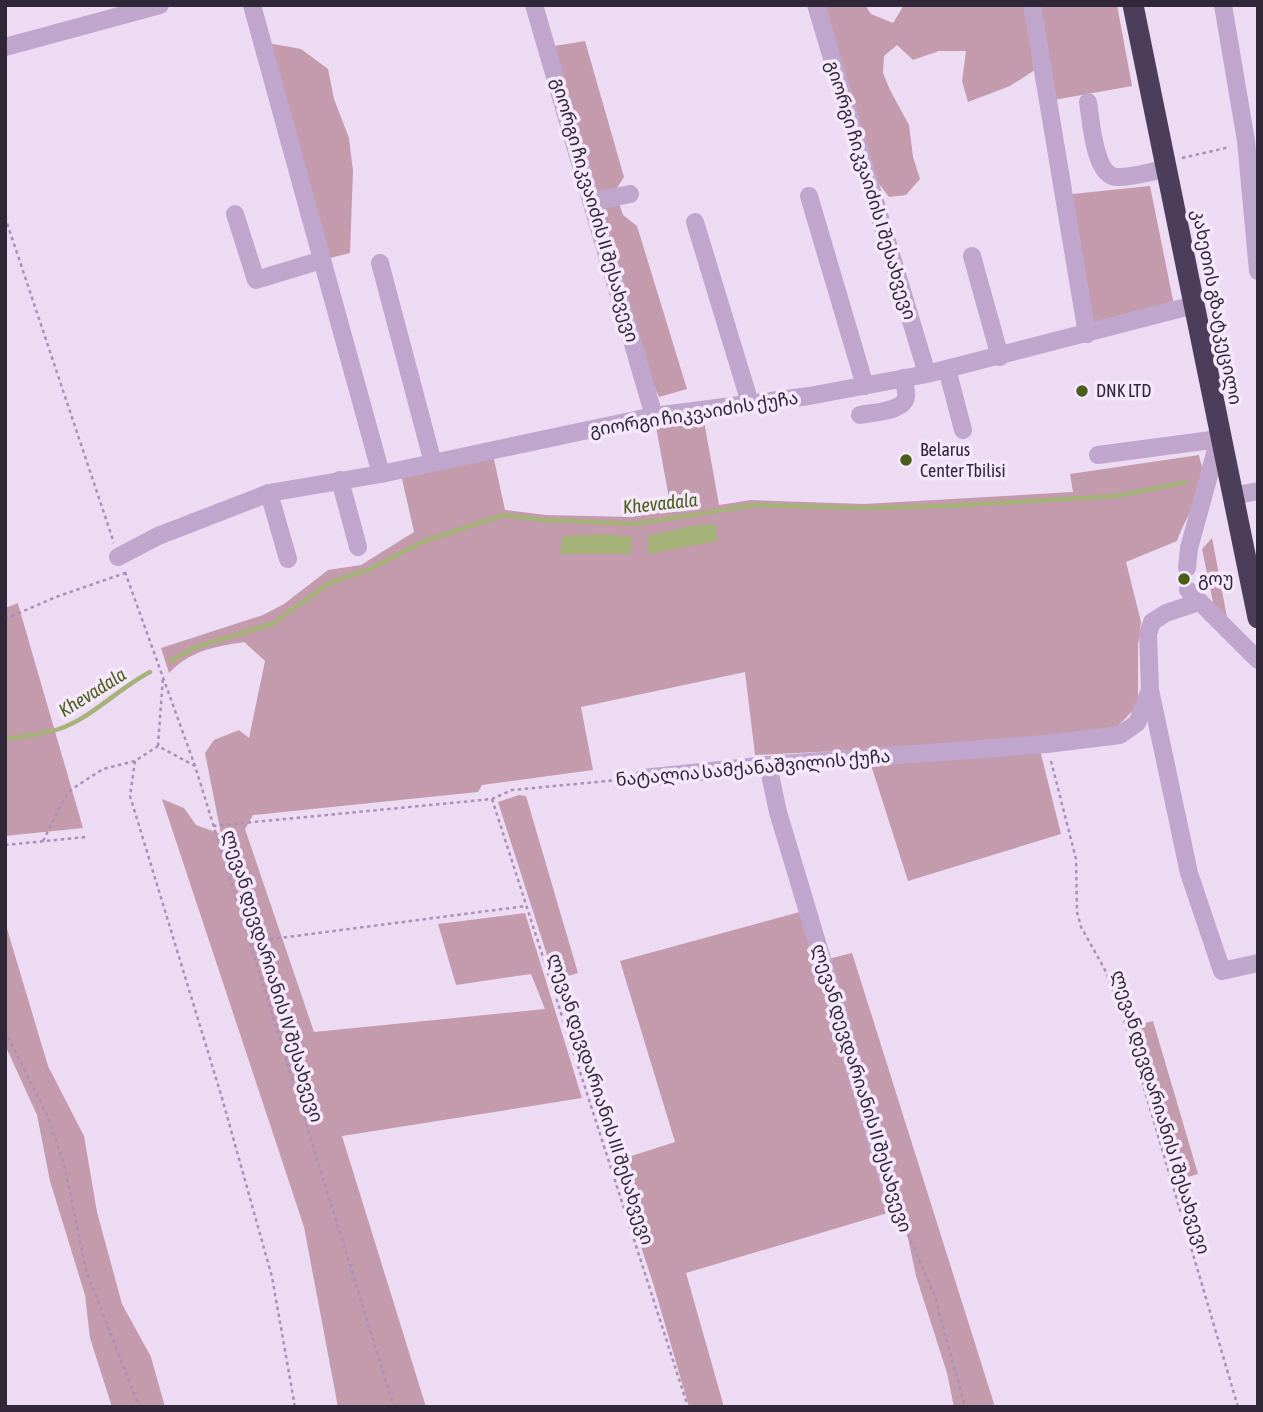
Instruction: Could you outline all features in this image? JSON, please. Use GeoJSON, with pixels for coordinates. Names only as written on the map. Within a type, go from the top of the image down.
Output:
{"type":"FeatureCollection","features":[{"type":"Feature","properties":{"kind":"highway","name":"კახეთის გზატკეცილი"},"geometry":{"type":"LineString","coordinates":[[1133,5],[1219,439],[1250,552],[1258,618]]}},
{"type":"Feature","properties":{"kind":"street"},"geometry":{"type":"LineString","coordinates":[[5,47],[160,5]]}},
{"type":"Feature","properties":{"kind":"street"},"geometry":{"type":"LineString","coordinates":[[252,5],[381,474]]}},
{"type":"Feature","properties":{"kind":"street","name":"გიორგი ჩიკვაიძის II შესახვევი"},"geometry":{"type":"LineString","coordinates":[[534,5],[654,416]]}},
{"type":"Feature","properties":{"kind":"street","name":"გიორგი ჩიკვაიძის I შესახვევი"},"geometry":{"type":"LineString","coordinates":[[816,5],[927,374]]}},
{"type":"Feature","properties":{"kind":"street"},"geometry":{"type":"LineString","coordinates":[[1032,5],[1087,334]]}},
{"type":"Feature","properties":{"kind":"street"},"geometry":{"type":"LineString","coordinates":[[1223,5],[1252,140],[1258,271]]}},
{"type":"Feature","properties":{"kind":"street"},"geometry":{"type":"LineString","coordinates":[[1087,102],[1099,165],[1107,174],[1116,177],[1166,165]]}},
{"type":"Feature","properties":{"kind":"street"},"geometry":{"type":"LineString","coordinates":[[592,202],[629,194]]}},
{"type":"Feature","properties":{"kind":"street"},"geometry":{"type":"LineString","coordinates":[[809,196],[865,386]]}},
{"type":"Feature","properties":{"kind":"street"},"geometry":{"type":"LineString","coordinates":[[235,214],[256,280],[322,260]]}},
{"type":"Feature","properties":{"kind":"street"},"geometry":{"type":"LineString","coordinates":[[695,222],[750,404]]}},
{"type":"Feature","properties":{"kind":"street"},"geometry":{"type":"LineString","coordinates":[[972,256],[1000,356]]}},
{"type":"Feature","properties":{"kind":"street"},"geometry":{"type":"LineString","coordinates":[[380,263],[433,463]]}},
{"type":"Feature","properties":{"kind":"street","name":"გიორგი ჩიკვაიძის ქუჩა"},"geometry":{"type":"LineString","coordinates":[[122,565],[158,536],[269,493],[381,474],[654,416],[750,404],[927,374],[1194,305]]}},
{"type":"Feature","properties":{"kind":"street"},"geometry":{"type":"LineString","coordinates":[[947,369],[963,430]]}},
{"type":"Feature","properties":{"kind":"street"},"geometry":{"type":"LineString","coordinates":[[860,415],[897,407],[904,402],[906,396],[903,378]]}},
{"type":"Feature","properties":{"kind":"street"},"geometry":{"type":"LineString","coordinates":[[1098,455],[1219,439],[1189,548],[1187,568]]}},
{"type":"Feature","properties":{"kind":"street"},"geometry":{"type":"LineString","coordinates":[[340,480],[358,547]]}},
{"type":"Feature","properties":{"kind":"street"},"geometry":{"type":"LineString","coordinates":[[1233,496],[1258,491]]}},
{"type":"Feature","properties":{"kind":"street"},"geometry":{"type":"LineString","coordinates":[[269,493],[288,559]]}},
{"type":"Feature","properties":{"kind":"street","name":"ნატალია სამქანაშვილის ქუჩა"},"geometry":{"type":"LineString","coordinates":[[643,778],[768,765],[1046,744],[1120,735],[1137,723],[1150,690],[1148,634],[1152,622],[1194,596],[1258,660]]}},
{"type":"Feature","properties":{"kind":"street"},"geometry":{"type":"LineString","coordinates":[[1150,690],[1189,873],[1222,971],[1258,963]]}},
{"type":"Feature","properties":{"kind":"street","name":"ლევან დევდარიანის II შესახვევი"},"geometry":{"type":"LineString","coordinates":[[768,765],[778,812],[898,1213]]}},
{"type":"Feature","properties":{"kind":"path"},"geometry":{"type":"LineString","coordinates":[[1166,165],[1252,140]]}},
{"type":"Feature","properties":{"kind":"path","name":"ლევან დევდარიანის IV შესახვევი"},"geometry":{"type":"LineString","coordinates":[[5,217],[122,565],[195,766],[394,1407]]}},
{"type":"Feature","properties":{"kind":"path"},"geometry":{"type":"LineString","coordinates":[[5,619],[122,565]]}},
{"type":"Feature","properties":{"kind":"path"},"geometry":{"type":"LineString","coordinates":[[158,746],[163,675]]}},
{"type":"Feature","properties":{"kind":"path","name":"ლევან დევდარიანის I შესახვევი"},"geometry":{"type":"LineString","coordinates":[[1046,744],[1076,859],[1077,912],[1081,927],[1104,968],[1122,1013],[1238,1407]]}},
{"type":"Feature","properties":{"kind":"path"},"geometry":{"type":"LineString","coordinates":[[43,841],[64,799],[72,789],[103,769],[135,761],[158,746]]}},
{"type":"Feature","properties":{"kind":"path"},"geometry":{"type":"LineString","coordinates":[[158,746],[195,766]]}},
{"type":"Feature","properties":{"kind":"path"},"geometry":{"type":"LineString","coordinates":[[135,761],[130,796],[222,1098],[272,1277],[295,1407]]}},
{"type":"Feature","properties":{"kind":"path","name":"ნატალია სამქანაშვილის ქუჩა"},"geometry":{"type":"LineString","coordinates":[[213,826],[492,799],[512,790],[643,778]]}},
{"type":"Feature","properties":{"kind":"path","name":"ლევან დევდარიანის III შესახვევი"},"geometry":{"type":"LineString","coordinates":[[492,799],[688,1407]]}},
{"type":"Feature","properties":{"kind":"path"},"geometry":{"type":"LineString","coordinates":[[5,845],[86,837]]}},
{"type":"Feature","properties":{"kind":"path"},"geometry":{"type":"LineString","coordinates":[[249,942],[526,906]]}},
{"type":"Feature","properties":{"kind":"path"},"geometry":{"type":"LineString","coordinates":[[5,1031],[48,1117],[65,1168],[86,1270],[139,1407]]}},
{"type":"Feature","properties":{"kind":"path","name":"ლევან დევდარიანის II შესახვევი"},"geometry":{"type":"LineString","coordinates":[[898,1213],[934,1294],[965,1407]]}},
{"type":"Feature","properties":{"kind":"shaded area"},"geometry":{"type":"Polygon","coordinates":[[[816,5],[865,5],[871,14],[893,23],[904,5],[1117,5],[1132,86],[1048,101],[1041,66],[1010,86],[968,102],[962,81],[966,51],[939,51],[913,60],[897,45],[884,56],[883,73],[909,125],[913,157],[920,179],[906,195],[889,197],[864,164],[816,5]]]}},
{"type":"Feature","properties":{"kind":"shaded area"},"geometry":{"type":"Polygon","coordinates":[[[585,41],[624,177],[615,191],[623,215],[637,226],[687,389],[659,397],[628,327],[548,47],[585,41]]]}},
{"type":"Feature","properties":{"kind":"shaded area"},"geometry":{"type":"Polygon","coordinates":[[[262,42],[301,49],[328,69],[334,99],[349,138],[353,171],[350,253],[322,260],[262,42]]]}},
{"type":"Feature","properties":{"kind":"shaded area"},"geometry":{"type":"Polygon","coordinates":[[[1150,186],[1175,310],[1087,334],[1063,195],[1150,186]]]}},
{"type":"Feature","properties":{"kind":"shaded area"},"geometry":{"type":"Polygon","coordinates":[[[702,410],[719,505],[751,500],[864,504],[1073,492],[1070,474],[1199,455],[1203,472],[1202,484],[1177,541],[1126,562],[1141,622],[1138,645],[1138,705],[1116,728],[998,743],[755,755],[745,672],[581,707],[593,770],[482,785],[478,792],[253,815],[245,829],[314,1032],[545,1009],[531,974],[456,985],[438,924],[525,913],[582,1098],[342,1136],[426,1407],[338,1407],[304,1227],[162,799],[184,808],[196,825],[221,834],[205,753],[214,740],[239,730],[249,738],[265,661],[244,642],[194,654],[169,673],[161,648],[263,615],[284,604],[328,570],[361,565],[414,532],[400,470],[492,450],[505,510],[546,515],[632,517],[671,509],[654,416],[702,410]]]}},
{"type":"Feature","properties":{"kind":"shaded area"},"geometry":{"type":"Polygon","coordinates":[[[715,524],[717,541],[648,554],[648,536],[690,526],[715,524]]]}},
{"type":"Feature","properties":{"kind":"shaded area"},"geometry":{"type":"Polygon","coordinates":[[[606,534],[632,537],[631,554],[560,554],[563,536],[606,534]]]}},
{"type":"Feature","properties":{"kind":"shaded area"},"geometry":{"type":"Polygon","coordinates":[[[1212,538],[1227,617],[1215,612],[1202,549],[1212,538]]]}},
{"type":"Feature","properties":{"kind":"shaded area"},"geometry":{"type":"Polygon","coordinates":[[[18,603],[83,828],[5,836],[5,608],[18,603]]]}},
{"type":"Feature","properties":{"kind":"shaded area"},"geometry":{"type":"Polygon","coordinates":[[[1040,750],[1061,834],[908,881],[871,765],[1040,750]]]}},
{"type":"Feature","properties":{"kind":"shaded area"},"geometry":{"type":"Polygon","coordinates":[[[519,795],[526,796],[578,973],[555,980],[498,802],[519,795]]]}},
{"type":"Feature","properties":{"kind":"shaded area"},"geometry":{"type":"Polygon","coordinates":[[[803,911],[891,1212],[686,1273],[724,1407],[689,1407],[653,1283],[613,1162],[675,1142],[620,961],[803,911]]]}},
{"type":"Feature","properties":{"kind":"shaded area"},"geometry":{"type":"Polygon","coordinates":[[[5,922],[48,1066],[84,1136],[97,1212],[122,1304],[151,1357],[165,1407],[112,1407],[90,1338],[85,1295],[50,1181],[37,1115],[5,1045],[5,922]]]}},
{"type":"Feature","properties":{"kind":"shaded area"},"geometry":{"type":"Polygon","coordinates":[[[852,953],[995,1407],[954,1407],[947,1373],[916,1276],[903,1214],[828,959],[852,953]]]}},
{"type":"Feature","properties":{"kind":"shaded area"},"geometry":{"type":"Polygon","coordinates":[[[1153,1021],[1198,1174],[1177,1180],[1130,1027],[1153,1021]]]}},
{"type":"Feature","properties":{"kind":"waterway","name":"Khevadala"},"geometry":{"type":"LineString","coordinates":[[170,661],[196,647],[272,624],[331,582],[368,570],[422,542],[503,515],[543,520],[635,524],[755,505],[864,508],[948,506],[1117,496],[1185,482]]}},
{"type":"Feature","properties":{"kind":"waterway","name":"Khevadala"},"geometry":{"type":"LineString","coordinates":[[5,739],[46,733],[71,724],[150,672]]}},
{"type":"Feature","properties":{"kind":"place","name":"DNK LTD"},"geometry":{"type":"Point","coordinates":[1082,391]}},
{"type":"Feature","properties":{"kind":"place","name":"Belarus Center Tbilisi"},"geometry":{"type":"Point","coordinates":[906,460]}},
{"type":"Feature","properties":{"kind":"place","name":"გოუ"},"geometry":{"type":"Point","coordinates":[1184,579]}}]}
